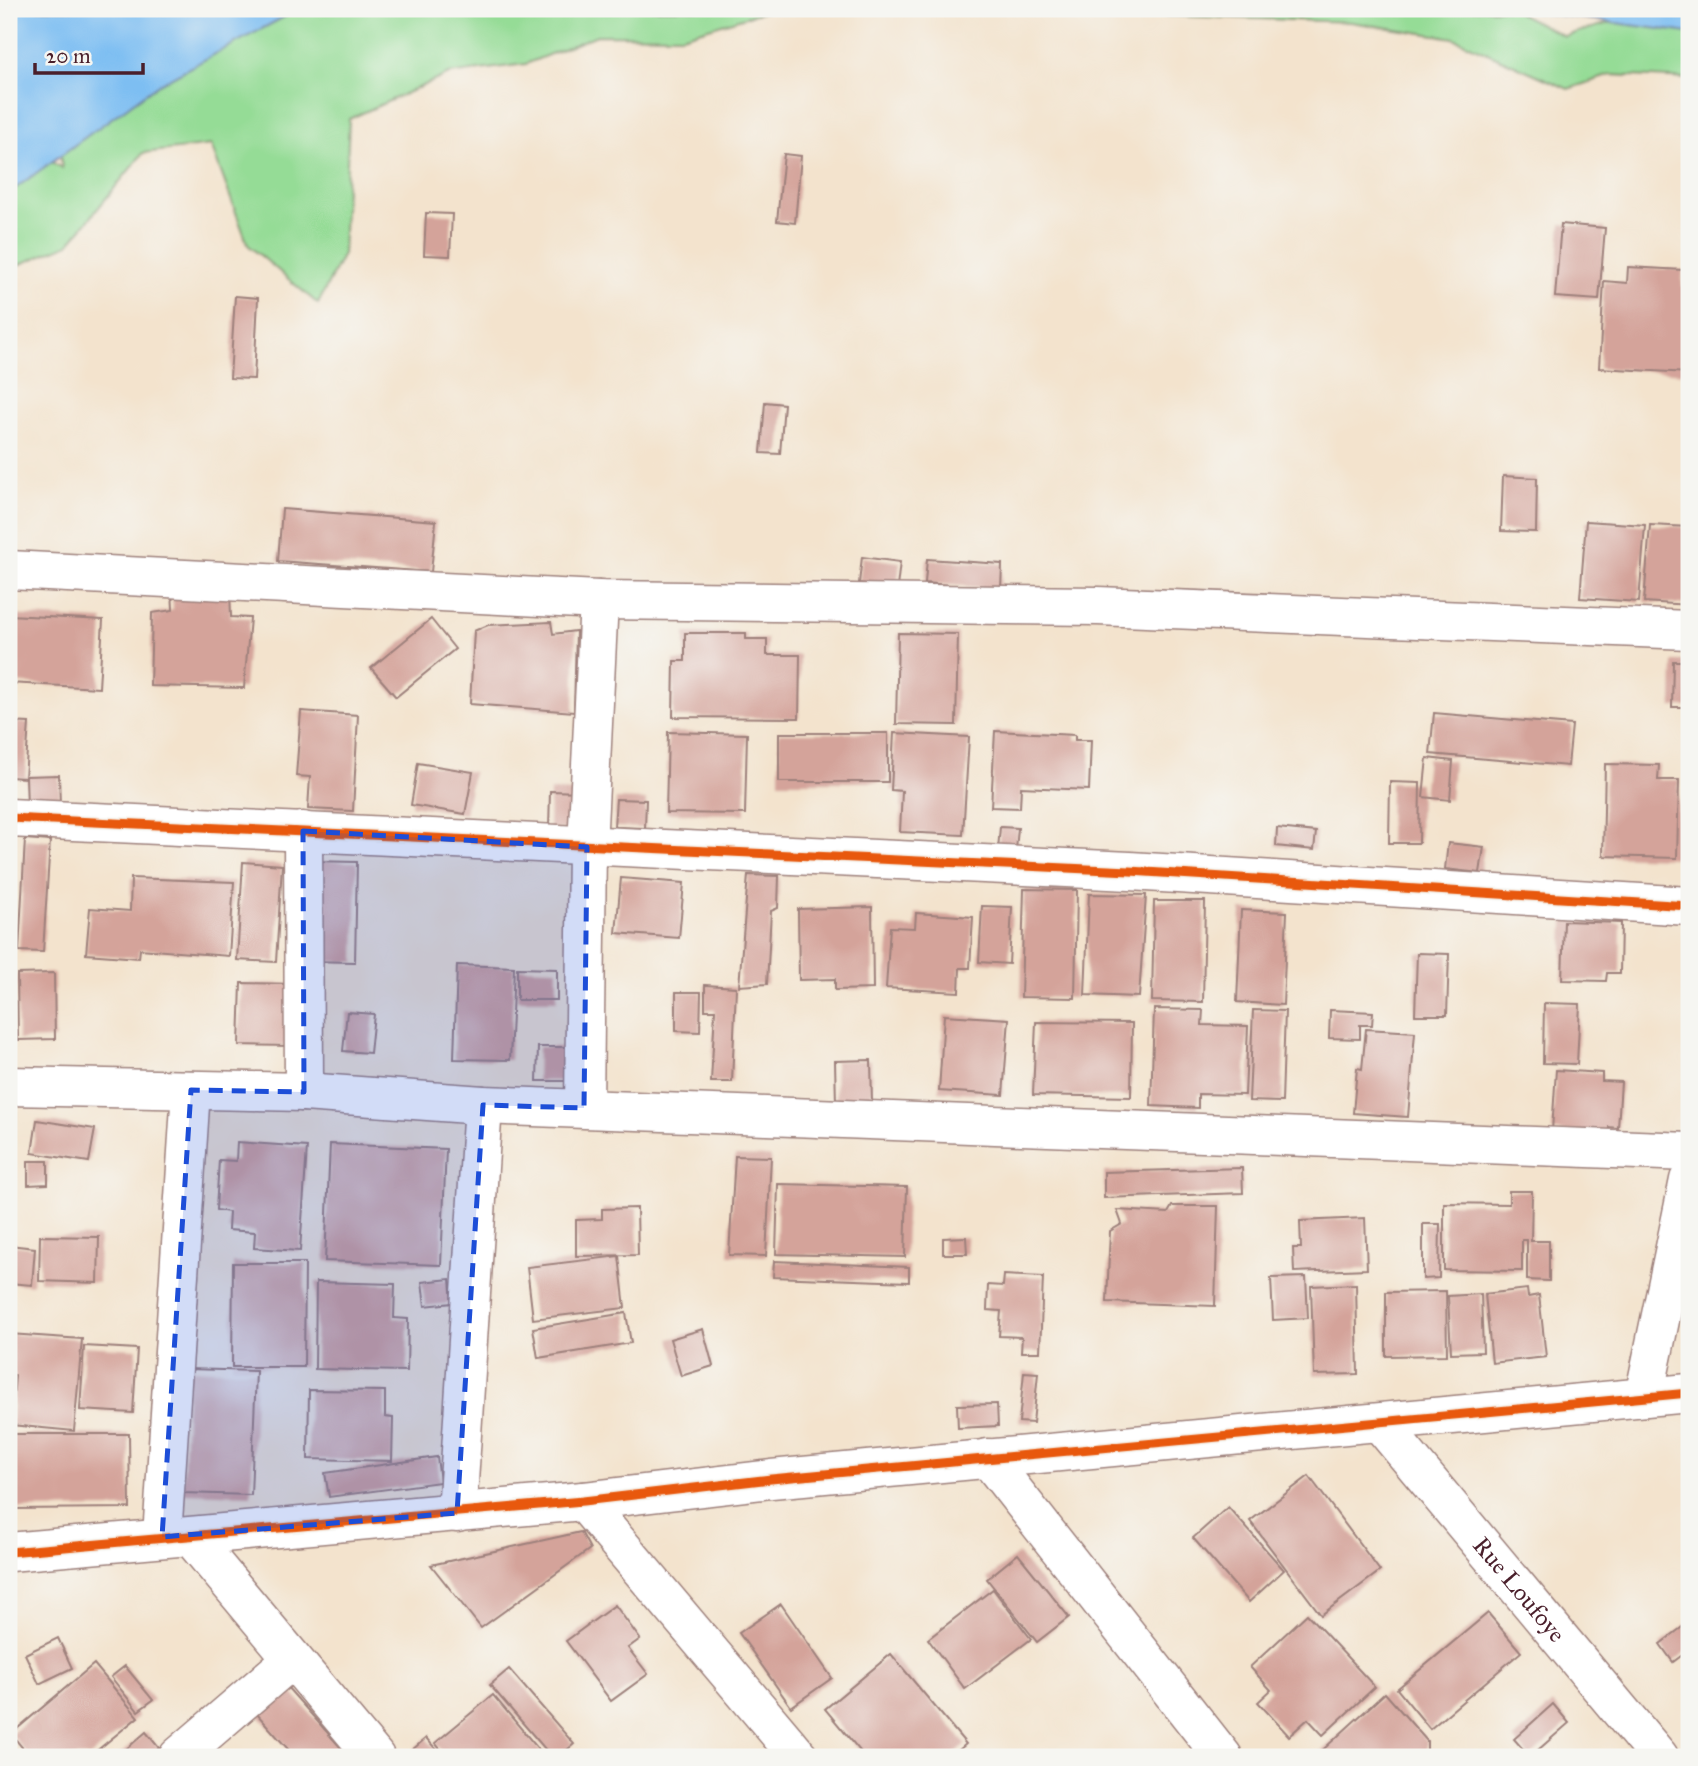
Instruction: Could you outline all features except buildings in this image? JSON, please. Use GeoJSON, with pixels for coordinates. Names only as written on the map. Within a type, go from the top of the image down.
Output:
{"type":"FeatureCollection","features":[{"type":"Feature","properties":{"kind":"street"},"geometry":{"type":"LineString","coordinates":[[9,570],[599,600],[1098,606],[1689,630]]}},
{"type":"Feature","properties":{"kind":"street"},"geometry":{"type":"LineString","coordinates":[[584,1108],[587,848],[599,600]]}},
{"type":"Feature","properties":{"kind":"street"},"geometry":{"type":"LineString","coordinates":[[9,818],[303,831],[587,848],[1130,870],[1689,906]]}},
{"type":"Feature","properties":{"kind":"street"},"geometry":{"type":"LineString","coordinates":[[303,831],[304,1093]]}},
{"type":"Feature","properties":{"kind":"street"},"geometry":{"type":"LineString","coordinates":[[9,1086],[304,1093],[482,1105],[1689,1152]]}},
{"type":"Feature","properties":{"kind":"street"},"geometry":{"type":"LineString","coordinates":[[191,1090],[177,1537],[291,1660],[375,1757]]}},
{"type":"Feature","properties":{"kind":"street"},"geometry":{"type":"LineString","coordinates":[[457,1513],[482,1105]]}},
{"type":"Feature","properties":{"kind":"street"},"geometry":{"type":"LineString","coordinates":[[1644,1397],[1689,1180]]}},
{"type":"Feature","properties":{"kind":"street"},"geometry":{"type":"LineString","coordinates":[[9,1552],[457,1513],[988,1458],[1689,1393]]}},
{"type":"Feature","properties":{"kind":"street","name":"Rue Loufoye"},"geometry":{"type":"LineString","coordinates":[[1380,1423],[1659,1757]]}},
{"type":"Feature","properties":{"kind":"street"},"geometry":{"type":"LineString","coordinates":[[988,1458],[1223,1757]]}},
{"type":"Feature","properties":{"kind":"street"},"geometry":{"type":"LineString","coordinates":[[583,1501],[799,1757]]}},
{"type":"Feature","properties":{"kind":"street"},"geometry":{"type":"LineString","coordinates":[[178,1757],[291,1660]]}},
{"type":"Feature","properties":{"kind":"highlighted area"},"geometry":{"type":"Polygon","coordinates":[[[303,831],[587,847],[584,1108],[483,1105],[457,1513],[162,1537],[191,1090],[304,1092],[303,831]]]}},
{"type":"Feature","properties":{"kind":"green space"},"geometry":{"type":"Polygon","coordinates":[[[276,9],[772,9],[682,36],[597,35],[526,64],[449,74],[349,119],[343,254],[318,304],[248,245],[211,145],[143,153],[69,244],[9,269],[9,137],[62,168],[57,124],[276,9]]]}},
{"type":"Feature","properties":{"kind":"green space"},"geometry":{"type":"Polygon","coordinates":[[[976,9],[1511,9],[1564,36],[1659,9],[1689,15],[1689,79],[1611,75],[1568,89],[1454,38],[1351,22],[976,9]]]}},
{"type":"Feature","properties":{"kind":"water"},"geometry":{"type":"Polygon","coordinates":[[[9,9],[299,9],[157,85],[9,193],[9,9]]]}},
{"type":"Feature","properties":{"kind":"water"},"geometry":{"type":"Polygon","coordinates":[[[1513,9],[1689,9],[1689,33],[1513,9]]]}},
{"type":"Feature","properties":{"kind":"cycle path"},"geometry":{"type":"LineString","coordinates":[[9,818],[1130,871],[1689,906]]}},
{"type":"Feature","properties":{"kind":"cycle path"},"geometry":{"type":"LineString","coordinates":[[9,1552],[583,1501],[771,1479],[1689,1393]]}}]}
